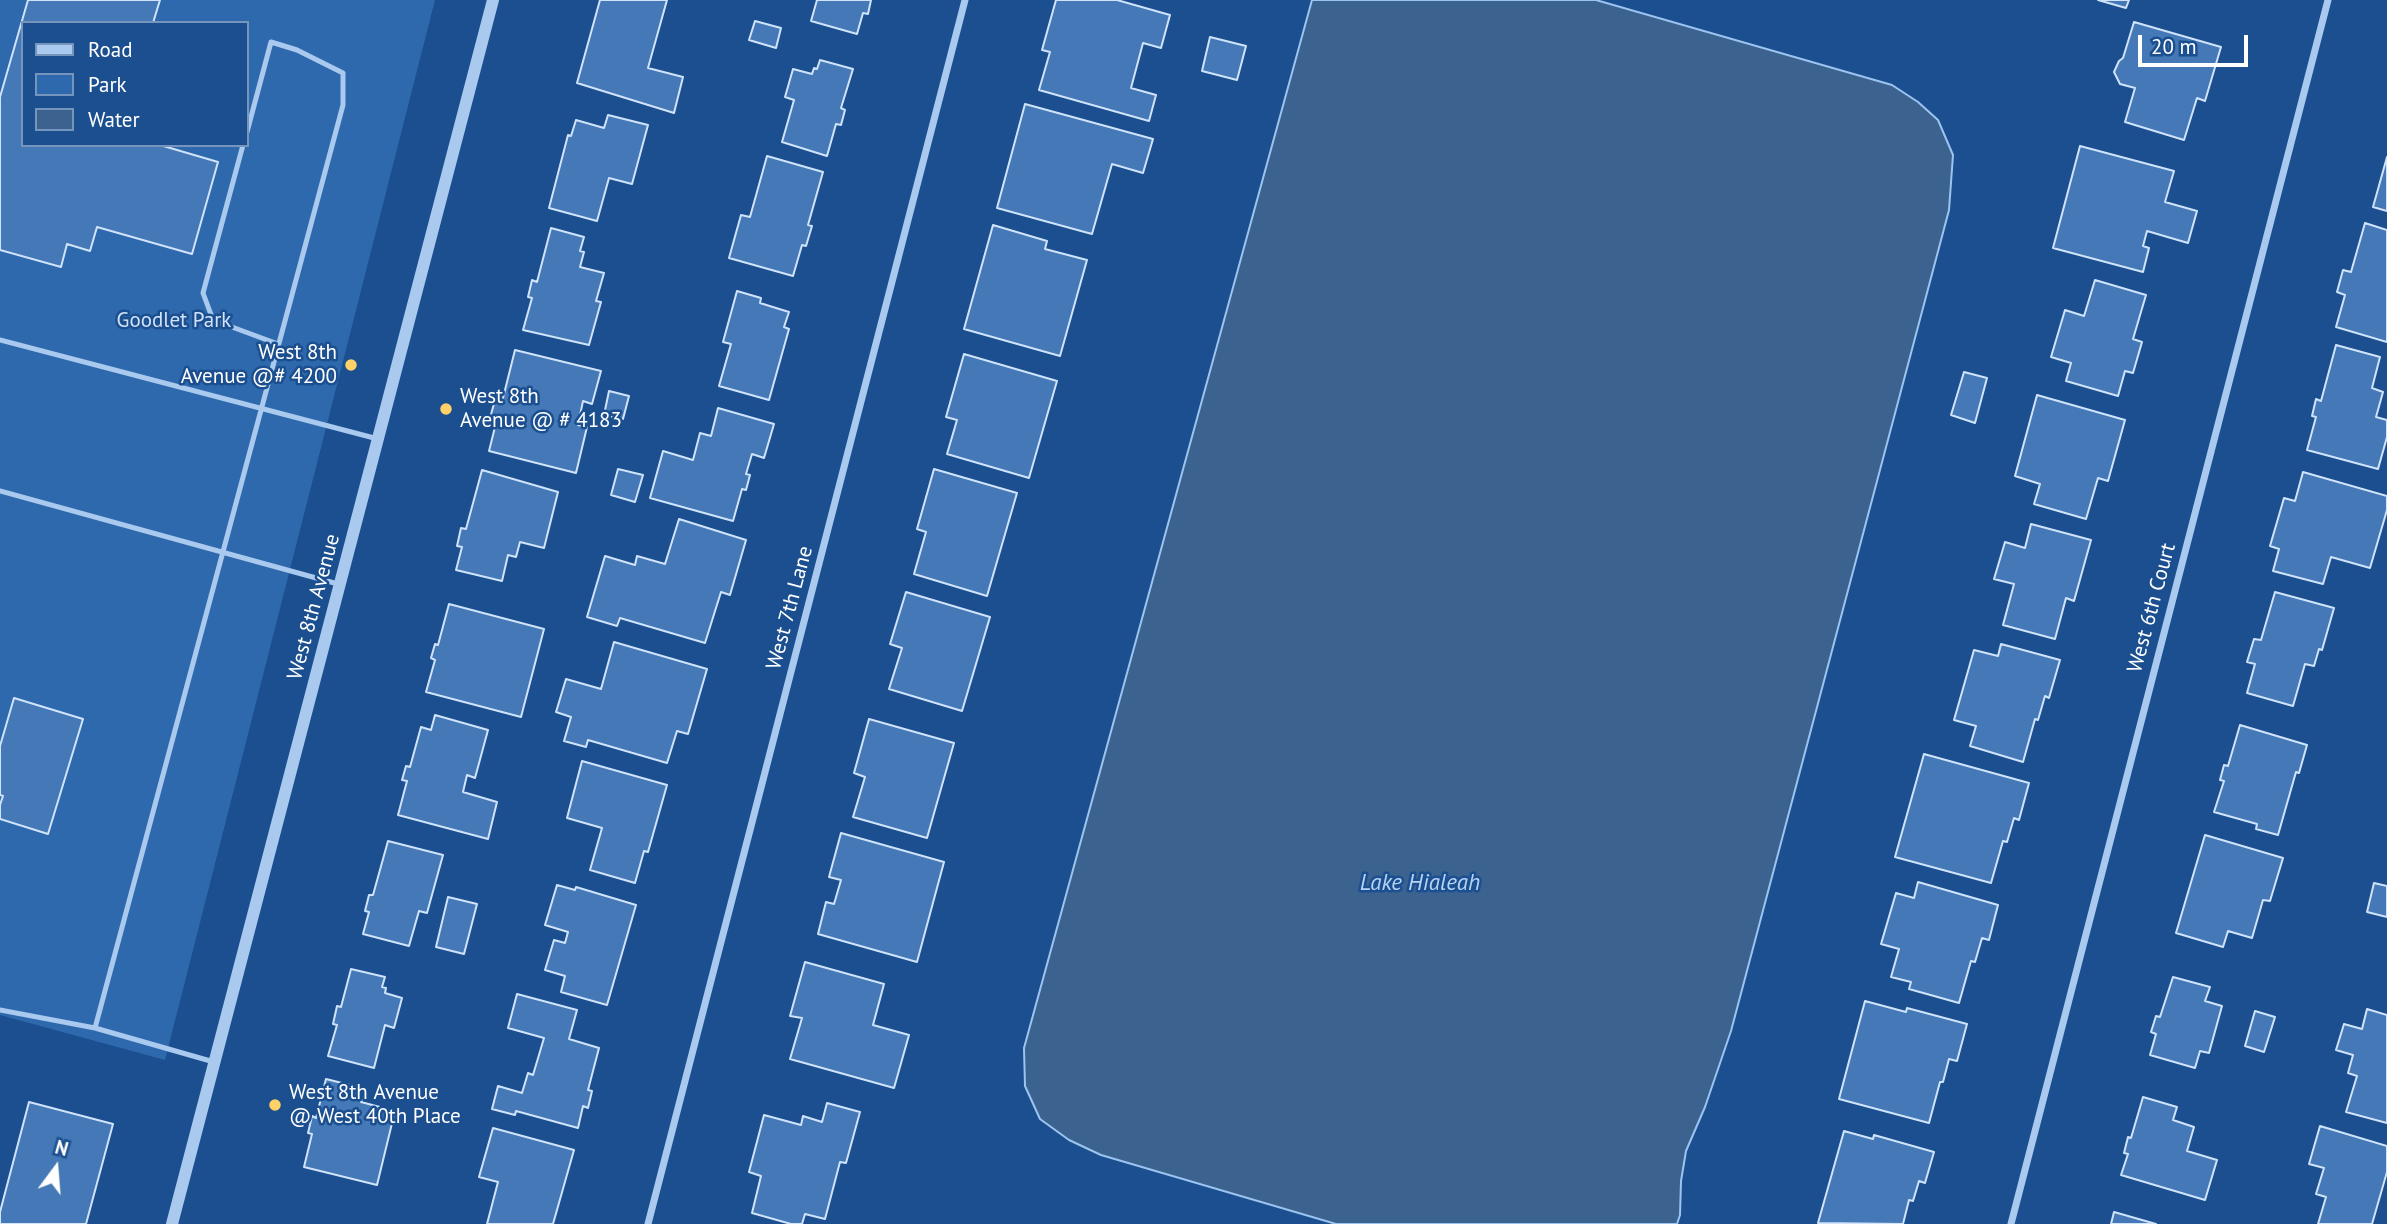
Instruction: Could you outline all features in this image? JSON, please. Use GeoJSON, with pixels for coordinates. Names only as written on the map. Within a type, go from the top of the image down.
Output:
{"type":"FeatureCollection","features":[{"type":"Feature","properties":{"kind":"street","name":"West 8th Avenue"},"geometry":{"type":"LineString","coordinates":[[172,1224],[494,0]]}},
{"type":"Feature","properties":{"kind":"street","name":"West 7th Lane"},"geometry":{"type":"LineString","coordinates":[[648,1224],[965,0]]}},
{"type":"Feature","properties":{"kind":"street","name":"West 6th Court"},"geometry":{"type":"LineString","coordinates":[[2011,1224],[2328,0]]}},
{"type":"Feature","properties":{"kind":"lane"},"geometry":{"type":"LineString","coordinates":[[95,1028],[343,105],[343,74],[297,50],[271,42],[248,128]]}},
{"type":"Feature","properties":{"kind":"lane"},"geometry":{"type":"LineString","coordinates":[[242,147],[203,293],[213,320],[278,344]]}},
{"type":"Feature","properties":{"kind":"lane"},"geometry":{"type":"LineString","coordinates":[[0,340],[378,439]]}},
{"type":"Feature","properties":{"kind":"lane"},"geometry":{"type":"LineString","coordinates":[[0,491],[340,585]]}},
{"type":"Feature","properties":{"kind":"lane"},"geometry":{"type":"LineString","coordinates":[[0,1010],[95,1028],[215,1063]]}},
{"type":"Feature","properties":{"kind":"green space","name":"Goodlet Park"},"geometry":{"type":"Polygon","coordinates":[[[0,0],[435,0],[165,1060],[0,1015],[0,0]]]}},
{"type":"Feature","properties":{"kind":"water","name":"Lake Hialeah"},"geometry":{"type":"Polygon","coordinates":[[[1312,0],[1596,0],[1892,85],[1918,102],[1938,120],[1953,155],[1949,210],[1731,1031],[1705,1107],[1686,1151],[1677,1224],[1336,1224],[1101,1155],[1069,1140],[1040,1119],[1025,1086],[1024,1048],[1312,0]]]}},
{"type":"Feature","properties":{"kind":"building"},"geometry":{"type":"Polygon","coordinates":[[[28,0],[160,0],[154,21],[22,21],[28,0]]]}},
{"type":"Feature","properties":{"kind":"building"},"geometry":{"type":"Polygon","coordinates":[[[600,0],[667,0],[648,68],[683,77],[674,113],[577,83],[600,0]]]}},
{"type":"Feature","properties":{"kind":"building"},"geometry":{"type":"Polygon","coordinates":[[[817,0],[871,0],[868,14],[863,13],[857,34],[811,21],[817,0]]]}},
{"type":"Feature","properties":{"kind":"building"},"geometry":{"type":"Polygon","coordinates":[[[1056,0],[1117,0],[1170,15],[1161,48],[1143,43],[1131,88],[1156,95],[1149,121],[1039,90],[1050,52],[1042,50],[1056,0]]]}},
{"type":"Feature","properties":{"kind":"building"},"geometry":{"type":"Polygon","coordinates":[[[2098,0],[2129,0],[2126,8],[2098,0]]]}},
{"type":"Feature","properties":{"kind":"building"},"geometry":{"type":"Polygon","coordinates":[[[755,21],[781,28],[776,48],[749,40],[755,21]]]}},
{"type":"Feature","properties":{"kind":"building"},"geometry":{"type":"Polygon","coordinates":[[[2134,22],[2221,47],[2205,101],[2197,98],[2184,140],[2125,122],[2135,88],[2120,84],[2114,72],[2123,58],[2134,22]]]}},
{"type":"Feature","properties":{"kind":"building"},"geometry":{"type":"Polygon","coordinates":[[[21,24],[21,147],[167,147],[218,162],[192,254],[97,227],[90,251],[67,244],[61,267],[0,250],[0,97],[21,24]]]}},
{"type":"Feature","properties":{"kind":"building"},"geometry":{"type":"Polygon","coordinates":[[[1210,37],[1246,46],[1237,80],[1202,71],[1210,37]]]}},
{"type":"Feature","properties":{"kind":"building"},"geometry":{"type":"Polygon","coordinates":[[[820,60],[853,69],[841,108],[845,110],[841,125],[836,124],[827,156],[782,142],[794,100],[785,97],[793,69],[812,74],[820,60]]]}},
{"type":"Feature","properties":{"kind":"building"},"geometry":{"type":"Polygon","coordinates":[[[1025,104],[1153,139],[1143,173],[1112,164],[1092,234],[997,208],[1025,104]]]}},
{"type":"Feature","properties":{"kind":"building"},"geometry":{"type":"Polygon","coordinates":[[[608,115],[648,125],[632,184],[609,178],[597,221],[549,208],[568,135],[571,136],[576,120],[604,128],[608,115]]]}},
{"type":"Feature","properties":{"kind":"building"},"geometry":{"type":"Polygon","coordinates":[[[2080,146],[2174,171],[2165,202],[2197,211],[2188,243],[2147,231],[2143,246],[2149,248],[2143,272],[2053,248],[2080,146]]]}},
{"type":"Feature","properties":{"kind":"building"},"geometry":{"type":"Polygon","coordinates":[[[767,156],[823,172],[808,225],[812,226],[806,246],[802,245],[793,276],[729,258],[741,215],[750,217],[767,156]]]}},
{"type":"Feature","properties":{"kind":"building"},"geometry":{"type":"Polygon","coordinates":[[[2387,157],[2387,211],[2373,207],[2387,157]]]}},
{"type":"Feature","properties":{"kind":"building"},"geometry":{"type":"Polygon","coordinates":[[[2365,223],[2387,230],[2387,342],[2336,327],[2345,295],[2337,292],[2343,270],[2351,272],[2365,223]]]}},
{"type":"Feature","properties":{"kind":"building"},"geometry":{"type":"Polygon","coordinates":[[[993,225],[1047,241],[1045,249],[1087,260],[1060,356],[964,329],[993,225]]]}},
{"type":"Feature","properties":{"kind":"building"},"geometry":{"type":"Polygon","coordinates":[[[551,228],[584,237],[580,251],[584,252],[580,267],[604,273],[596,301],[601,302],[589,345],[523,330],[532,298],[528,297],[532,280],[537,282],[551,228]]]}},
{"type":"Feature","properties":{"kind":"building"},"geometry":{"type":"Polygon","coordinates":[[[2095,280],[2146,295],[2133,339],[2142,342],[2133,373],[2125,371],[2118,396],[2066,381],[2071,363],[2051,357],[2065,310],[2084,316],[2095,280]]]}},
{"type":"Feature","properties":{"kind":"building"},"geometry":{"type":"Polygon","coordinates":[[[737,291],[761,298],[760,303],[789,312],[784,327],[789,329],[769,400],[719,386],[731,344],[723,342],[737,291]]]}},
{"type":"Feature","properties":{"kind":"building"},"geometry":{"type":"Polygon","coordinates":[[[2336,345],[2380,357],[2372,388],[2383,392],[2376,417],[2387,420],[2387,437],[2378,469],[2307,450],[2316,417],[2312,416],[2316,399],[2321,401],[2336,345]]]}},
{"type":"Feature","properties":{"kind":"building"},"geometry":{"type":"Polygon","coordinates":[[[515,350],[601,371],[592,404],[583,401],[578,425],[587,427],[576,473],[489,451],[497,419],[490,418],[495,400],[502,402],[515,350]]]}},
{"type":"Feature","properties":{"kind":"building"},"geometry":{"type":"Polygon","coordinates":[[[964,354],[1057,381],[1029,478],[947,454],[957,420],[946,417],[964,354]]]}},
{"type":"Feature","properties":{"kind":"building"},"geometry":{"type":"Polygon","coordinates":[[[1964,372],[1987,378],[1975,423],[1951,415],[1964,372]]]}},
{"type":"Feature","properties":{"kind":"building"},"geometry":{"type":"Polygon","coordinates":[[[609,391],[629,396],[623,419],[604,415],[609,391]]]}},
{"type":"Feature","properties":{"kind":"building"},"geometry":{"type":"Polygon","coordinates":[[[2037,395],[2125,420],[2108,481],[2098,478],[2086,519],[2034,504],[2040,484],[2015,476],[2037,395]]]}},
{"type":"Feature","properties":{"kind":"building"},"geometry":{"type":"Polygon","coordinates":[[[718,408],[774,424],[764,458],[752,454],[746,474],[750,475],[746,490],[742,489],[733,521],[650,498],[663,451],[693,460],[700,433],[711,436],[718,408]]]}},
{"type":"Feature","properties":{"kind":"building"},"geometry":{"type":"Polygon","coordinates":[[[618,469],[643,475],[635,502],[611,495],[618,469]]]}},
{"type":"Feature","properties":{"kind":"building"},"geometry":{"type":"Polygon","coordinates":[[[934,469],[1017,493],[987,596],[914,574],[926,532],[917,529],[934,469]]]}},
{"type":"Feature","properties":{"kind":"building"},"geometry":{"type":"Polygon","coordinates":[[[482,470],[558,492],[544,548],[520,542],[516,557],[508,555],[502,581],[456,570],[462,547],[457,546],[461,528],[466,529],[482,470]]]}},
{"type":"Feature","properties":{"kind":"building"},"geometry":{"type":"Polygon","coordinates":[[[2303,472],[2387,496],[2387,510],[2370,568],[2331,557],[2323,584],[2273,571],[2279,549],[2270,546],[2284,498],[2295,501],[2303,472]]]}},
{"type":"Feature","properties":{"kind":"building"},"geometry":{"type":"Polygon","coordinates":[[[679,519],[746,540],[730,595],[721,592],[705,643],[620,618],[617,626],[587,617],[605,556],[635,565],[637,556],[665,564],[679,519]]]}},
{"type":"Feature","properties":{"kind":"building"},"geometry":{"type":"Polygon","coordinates":[[[2031,524],[2091,540],[2074,601],[2066,598],[2055,639],[2003,625],[2014,584],[1994,579],[2005,542],[2025,548],[2031,524]]]}},
{"type":"Feature","properties":{"kind":"building"},"geometry":{"type":"Polygon","coordinates":[[[906,592],[990,617],[962,711],[889,689],[902,648],[890,644],[906,592]]]}},
{"type":"Feature","properties":{"kind":"building"},"geometry":{"type":"Polygon","coordinates":[[[2275,592],[2334,608],[2322,650],[2319,649],[2314,666],[2305,664],[2293,706],[2247,693],[2255,664],[2247,662],[2254,639],[2261,640],[2275,592]]]}},
{"type":"Feature","properties":{"kind":"building"},"geometry":{"type":"Polygon","coordinates":[[[449,604],[544,629],[521,717],[426,692],[435,660],[431,658],[435,644],[438,645],[449,604]]]}},
{"type":"Feature","properties":{"kind":"building"},"geometry":{"type":"Polygon","coordinates":[[[614,642],[707,669],[688,734],[677,731],[667,763],[588,740],[586,747],[564,741],[571,717],[556,712],[566,679],[601,689],[614,642]]]}},
{"type":"Feature","properties":{"kind":"building"},"geometry":{"type":"Polygon","coordinates":[[[2001,644],[2060,660],[2049,698],[2045,696],[2038,720],[2035,719],[2023,762],[1970,746],[1976,726],[1954,720],[1974,650],[1998,656],[2001,644]]]}},
{"type":"Feature","properties":{"kind":"building"},"geometry":{"type":"Polygon","coordinates":[[[14,698],[83,719],[48,834],[0,819],[3,796],[0,795],[0,746],[14,698]]]}},
{"type":"Feature","properties":{"kind":"building"},"geometry":{"type":"Polygon","coordinates":[[[435,715],[488,730],[475,778],[467,775],[463,792],[497,802],[488,839],[398,815],[407,781],[402,780],[406,766],[410,767],[421,727],[431,730],[435,715]]]}},
{"type":"Feature","properties":{"kind":"building"},"geometry":{"type":"Polygon","coordinates":[[[869,719],[954,743],[927,838],[853,817],[865,777],[854,773],[869,719]]]}},
{"type":"Feature","properties":{"kind":"building"},"geometry":{"type":"Polygon","coordinates":[[[2240,725],[2307,745],[2299,773],[2296,772],[2278,835],[2256,829],[2257,824],[2214,812],[2224,781],[2220,780],[2224,765],[2228,766],[2240,725]]]}},
{"type":"Feature","properties":{"kind":"building"},"geometry":{"type":"Polygon","coordinates":[[[1924,754],[2029,783],[2019,820],[2014,818],[2007,842],[2003,841],[1991,883],[1895,857],[1924,754]]]}},
{"type":"Feature","properties":{"kind":"building"},"geometry":{"type":"Polygon","coordinates":[[[582,761],[667,785],[648,852],[644,851],[635,883],[590,870],[602,828],[567,818],[582,761]]]}},
{"type":"Feature","properties":{"kind":"building"},"geometry":{"type":"Polygon","coordinates":[[[841,833],[944,862],[917,962],[818,934],[826,902],[834,904],[841,880],[829,877],[841,833]]]}},
{"type":"Feature","properties":{"kind":"building"},"geometry":{"type":"Polygon","coordinates":[[[2205,835],[2283,858],[2270,901],[2263,900],[2252,938],[2228,931],[2223,947],[2176,933],[2205,835]]]}},
{"type":"Feature","properties":{"kind":"building"},"geometry":{"type":"Polygon","coordinates":[[[388,841],[443,855],[427,913],[419,911],[409,946],[363,934],[369,912],[365,911],[369,895],[373,895],[388,841]]]}},
{"type":"Feature","properties":{"kind":"building"},"geometry":{"type":"Polygon","coordinates":[[[1918,882],[1998,905],[1989,940],[1982,938],[1975,962],[1971,961],[1959,1003],[1909,989],[1911,982],[1891,977],[1899,949],[1881,944],[1896,893],[1914,898],[1918,882]]]}},
{"type":"Feature","properties":{"kind":"building"},"geometry":{"type":"Polygon","coordinates":[[[2374,883],[2387,886],[2387,917],[2367,912],[2374,883]]]}},
{"type":"Feature","properties":{"kind":"building"},"geometry":{"type":"Polygon","coordinates":[[[557,885],[575,890],[576,887],[636,905],[607,1005],[561,992],[565,976],[545,970],[554,940],[565,943],[568,932],[545,925],[557,885]]]}},
{"type":"Feature","properties":{"kind":"building"},"geometry":{"type":"Polygon","coordinates":[[[448,897],[477,904],[464,954],[436,947],[448,897]]]}},
{"type":"Feature","properties":{"kind":"building"},"geometry":{"type":"Polygon","coordinates":[[[805,962],[884,984],[873,1025],[909,1035],[894,1088],[790,1059],[802,1018],[790,1016],[805,962]]]}},
{"type":"Feature","properties":{"kind":"building"},"geometry":{"type":"Polygon","coordinates":[[[351,969],[385,977],[382,987],[386,988],[385,993],[402,998],[394,1028],[385,1025],[374,1068],[328,1056],[337,1025],[333,1024],[337,1006],[341,1007],[351,969]]]}},
{"type":"Feature","properties":{"kind":"building"},"geometry":{"type":"Polygon","coordinates":[[[2173,977],[2210,987],[2205,1001],[2222,1006],[2209,1053],[2200,1051],[2195,1068],[2150,1055],[2156,1034],[2151,1032],[2156,1016],[2160,1017],[2173,977]]]}},
{"type":"Feature","properties":{"kind":"building"},"geometry":{"type":"Polygon","coordinates":[[[517,994],[577,1010],[569,1039],[599,1048],[588,1090],[592,1091],[588,1108],[583,1106],[578,1128],[516,1111],[515,1115],[492,1109],[498,1086],[522,1093],[528,1073],[533,1075],[544,1038],[508,1028],[517,994]]]}},
{"type":"Feature","properties":{"kind":"building"},"geometry":{"type":"Polygon","coordinates":[[[1865,1001],[1906,1012],[1907,1008],[1967,1024],[1957,1061],[1949,1059],[1943,1082],[1940,1082],[1929,1123],[1839,1099],[1865,1001]]]}},
{"type":"Feature","properties":{"kind":"building"},"geometry":{"type":"Polygon","coordinates":[[[2367,1009],[2387,1015],[2387,1123],[2346,1112],[2357,1076],[2348,1073],[2353,1055],[2336,1050],[2344,1024],[2362,1029],[2367,1009]]]}},
{"type":"Feature","properties":{"kind":"building"},"geometry":{"type":"Polygon","coordinates":[[[2255,1011],[2275,1017],[2264,1052],[2245,1046],[2255,1011]]]}},
{"type":"Feature","properties":{"kind":"building"},"geometry":{"type":"Polygon","coordinates":[[[326,1079],[358,1087],[356,1096],[363,1098],[361,1102],[395,1111],[377,1185],[304,1167],[312,1134],[308,1133],[312,1116],[316,1118],[326,1079]]]}},
{"type":"Feature","properties":{"kind":"building"},"geometry":{"type":"Polygon","coordinates":[[[2143,1097],[2177,1107],[2173,1120],[2194,1127],[2187,1151],[2217,1160],[2205,1200],[2121,1175],[2128,1154],[2124,1153],[2128,1137],[2131,1138],[2143,1097]]]}},
{"type":"Feature","properties":{"kind":"building"},"geometry":{"type":"Polygon","coordinates":[[[29,1102],[113,1124],[86,1224],[0,1224],[0,1212],[29,1102]]]}},
{"type":"Feature","properties":{"kind":"building"},"geometry":{"type":"Polygon","coordinates":[[[827,1103],[860,1112],[846,1163],[840,1162],[825,1219],[805,1214],[802,1224],[791,1224],[752,1213],[761,1176],[749,1172],[764,1115],[801,1125],[803,1116],[822,1122],[827,1103]]]}},
{"type":"Feature","properties":{"kind":"building"},"geometry":{"type":"Polygon","coordinates":[[[2320,1126],[2387,1146],[2387,1172],[2372,1224],[2318,1224],[2326,1197],[2316,1194],[2324,1168],[2309,1164],[2320,1126]]]}},
{"type":"Feature","properties":{"kind":"building"},"geometry":{"type":"Polygon","coordinates":[[[493,1128],[574,1150],[553,1224],[487,1224],[498,1182],[479,1177],[493,1128]]]}},
{"type":"Feature","properties":{"kind":"building"},"geometry":{"type":"Polygon","coordinates":[[[1844,1131],[1873,1139],[1874,1135],[1934,1152],[1925,1183],[1919,1181],[1913,1201],[1909,1200],[1903,1224],[1818,1223],[1844,1131]]]}},
{"type":"Feature","properties":{"kind":"building"},"geometry":{"type":"Polygon","coordinates":[[[2114,1212],[2156,1224],[2111,1224],[2114,1212]]]}},
{"type":"Feature","properties":{"kind":"place","name":"West 8th Avenue @# 4200"},"geometry":{"type":"Point","coordinates":[351,365]}},
{"type":"Feature","properties":{"kind":"place","name":"West 8th Avenue @ # 4183"},"geometry":{"type":"Point","coordinates":[446,409]}},
{"type":"Feature","properties":{"kind":"place","name":"West 8th Avenue @ West 40th Place"},"geometry":{"type":"Point","coordinates":[275,1105]}}]}
